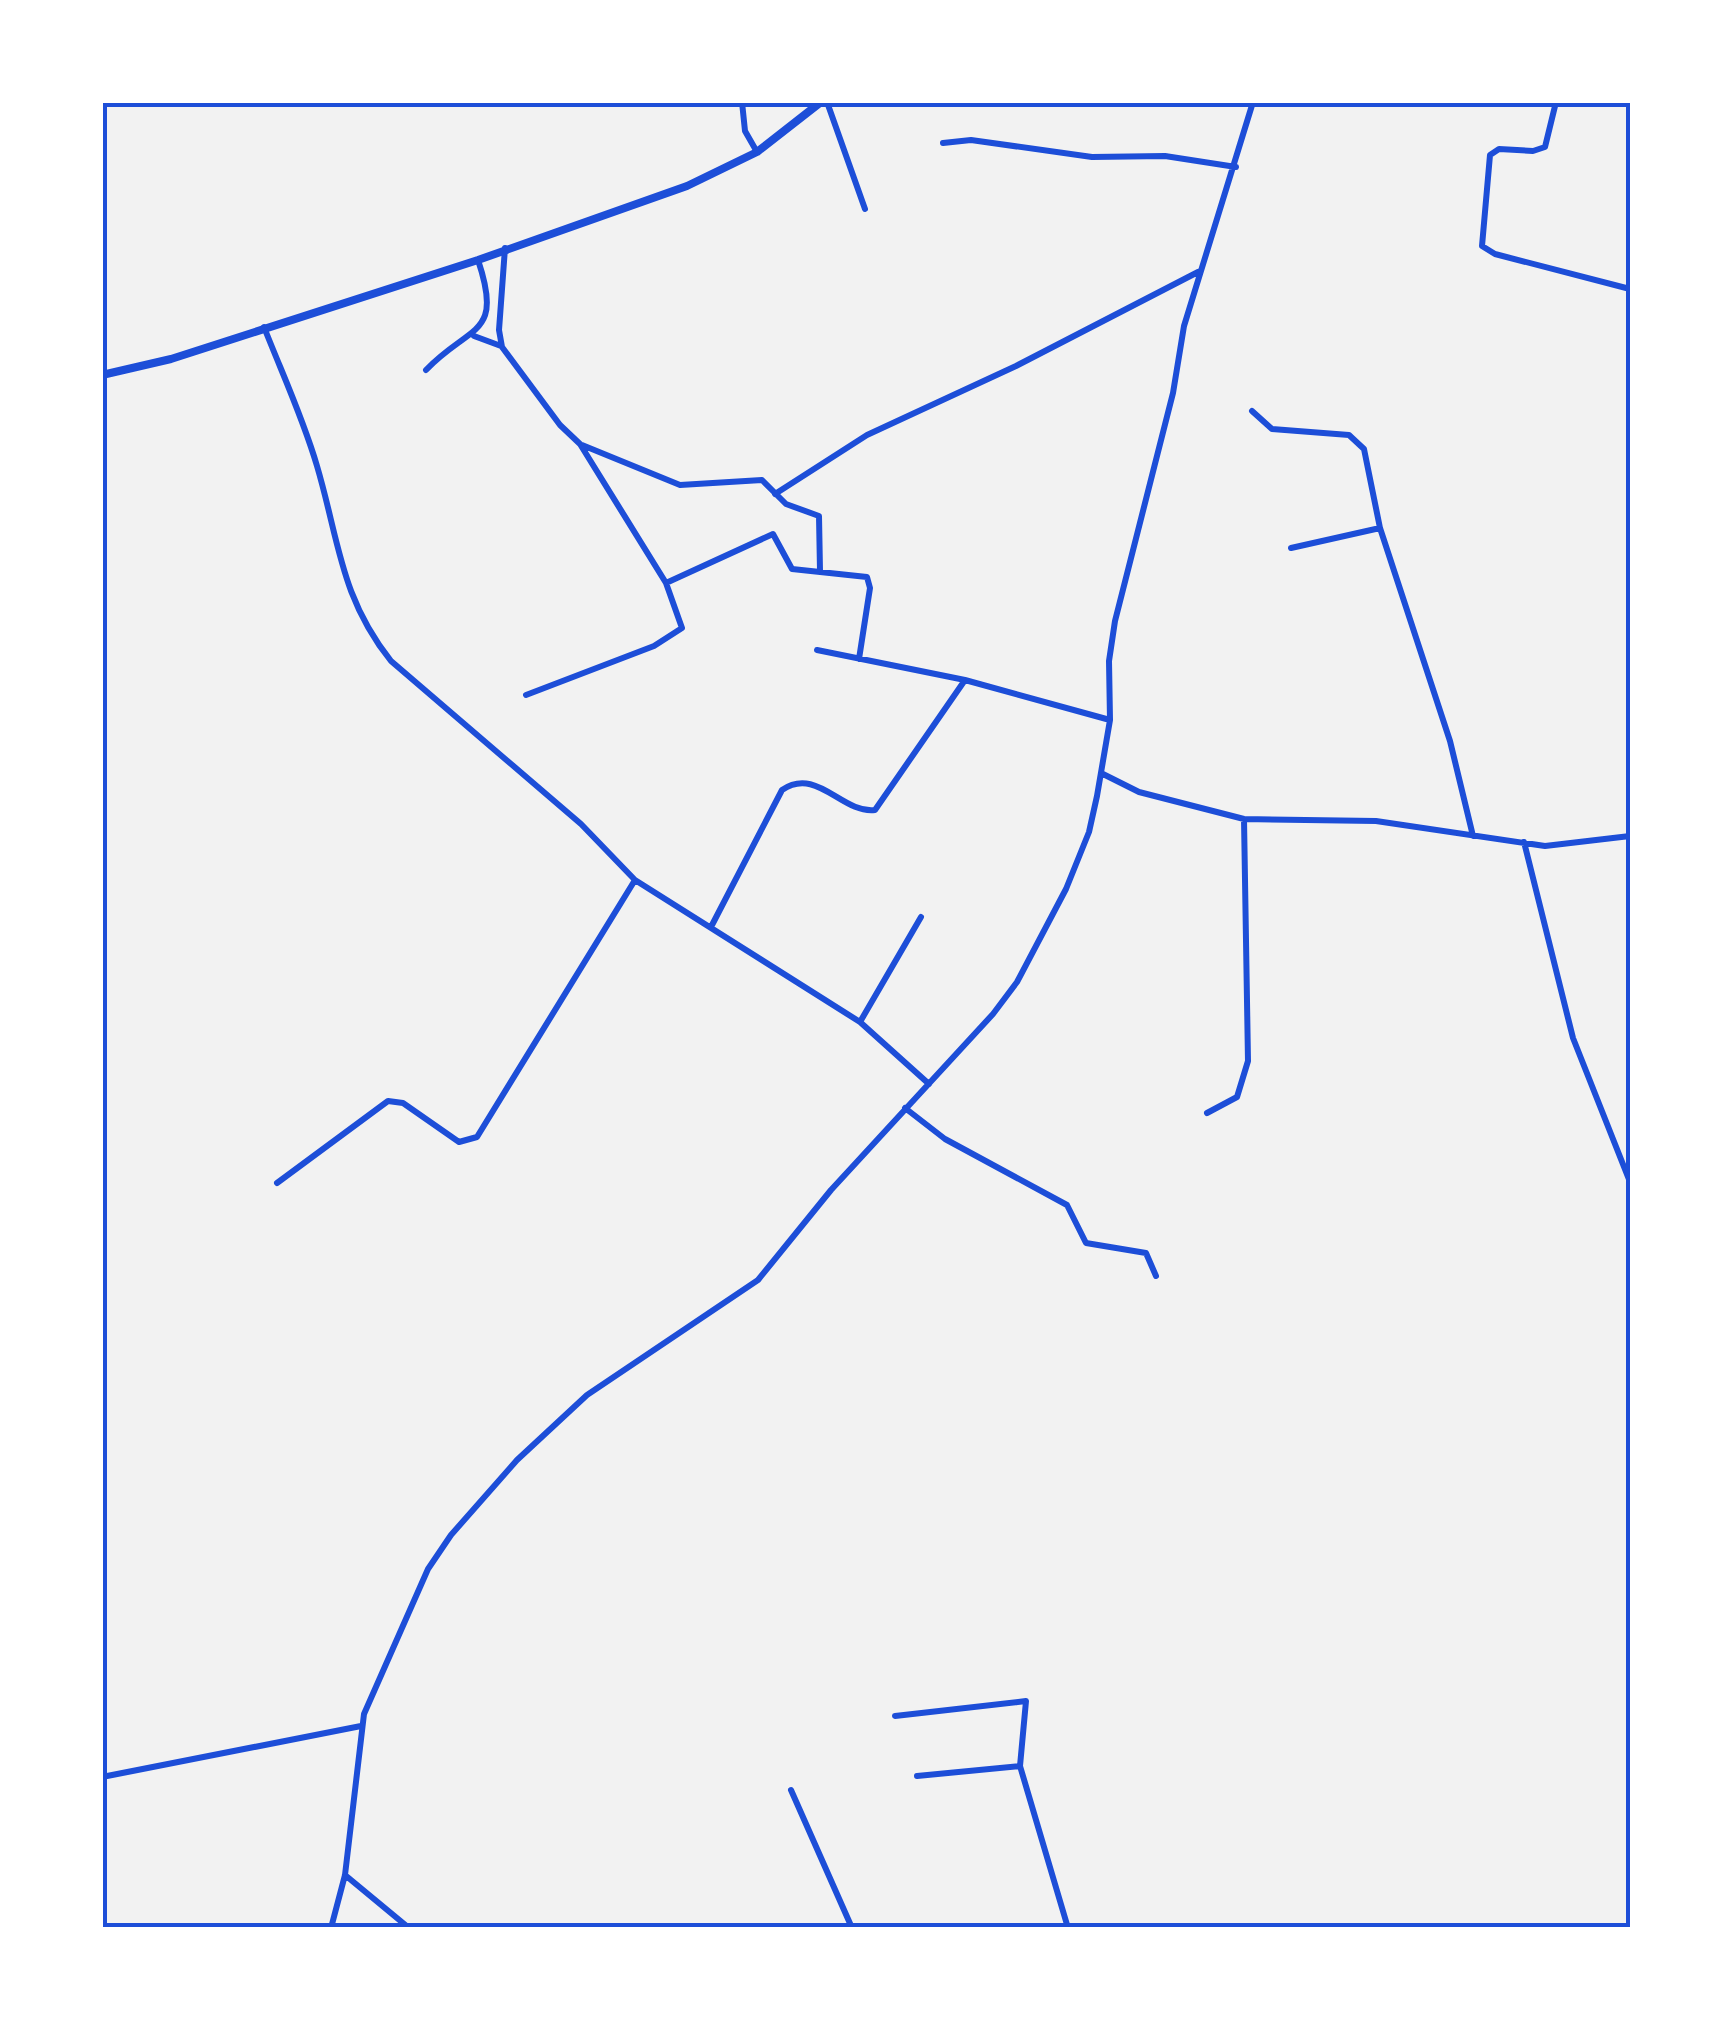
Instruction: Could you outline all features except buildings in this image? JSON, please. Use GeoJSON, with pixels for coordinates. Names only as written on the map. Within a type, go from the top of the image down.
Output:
{"type":"FeatureCollection","features":[{"type":"Feature","properties":{"kind":"street"},"geometry":{"type":"LineString","coordinates":[[742,102],[746,130],[757,152]]}},
{"type":"Feature","properties":{"kind":"street"},"geometry":{"type":"LineString","coordinates":[[102,375],[171,359],[478,260],[687,186],[757,152],[824,102],[865,209]]}},
{"type":"Feature","properties":{"kind":"street"},"geometry":{"type":"LineString","coordinates":[[332,1928],[345,1875],[361,1726],[428,1569],[484,1496],[587,1395],[758,1280],[1018,982],[1080,859],[1110,720],[1108,661],[1115,621],[1199,271],[1236,167],[1253,102]]}},
{"type":"Feature","properties":{"kind":"street"},"geometry":{"type":"LineString","coordinates":[[1556,102],[1545,147],[1533,151],[1499,149],[1490,156],[1482,246],[1494,254],[1630,290]]}},
{"type":"Feature","properties":{"kind":"street"},"geometry":{"type":"LineString","coordinates":[[943,143],[971,140],[1092,156],[1165,156],[1236,167]]}},
{"type":"Feature","properties":{"kind":"street"},"geometry":{"type":"LineString","coordinates":[[505,248],[499,330],[502,347],[560,425],[580,444],[666,583],[681,620],[678,633],[526,695]]}},
{"type":"Feature","properties":{"kind":"street"},"geometry":{"type":"LineString","coordinates":[[426,370],[474,336],[489,308],[478,260]]}},
{"type":"Feature","properties":{"kind":"street"},"geometry":{"type":"LineString","coordinates":[[775,494],[868,435],[1016,366],[1199,271]]}},
{"type":"Feature","properties":{"kind":"street"},"geometry":{"type":"LineString","coordinates":[[264,327],[312,452],[348,589],[373,638],[419,688],[581,824],[634,880],[860,1022],[929,1084]]}},
{"type":"Feature","properties":{"kind":"street"},"geometry":{"type":"LineString","coordinates":[[474,336],[502,347]]}},
{"type":"Feature","properties":{"kind":"street"},"geometry":{"type":"LineString","coordinates":[[1252,411],[1272,429],[1348,435],[1359,442],[1380,528],[1450,740],[1473,836]]}},
{"type":"Feature","properties":{"kind":"street"},"geometry":{"type":"LineString","coordinates":[[580,444],[680,485],[756,479],[786,504],[819,516],[820,571]]}},
{"type":"Feature","properties":{"kind":"street"},"geometry":{"type":"LineString","coordinates":[[1291,548],[1380,528]]}},
{"type":"Feature","properties":{"kind":"street"},"geometry":{"type":"LineString","coordinates":[[666,583],[767,533],[778,540],[786,565],[861,574],[870,581],[859,659]]}},
{"type":"Feature","properties":{"kind":"street"},"geometry":{"type":"LineString","coordinates":[[817,650],[965,680],[1110,720]]}},
{"type":"Feature","properties":{"kind":"street"},"geometry":{"type":"LineString","coordinates":[[711,927],[782,790],[800,781],[812,783],[864,810],[874,810],[965,680]]}},
{"type":"Feature","properties":{"kind":"street"},"geometry":{"type":"LineString","coordinates":[[1100,772],[1150,796],[1244,819],[1361,820],[1545,846],[1630,836]]}},
{"type":"Feature","properties":{"kind":"street"},"geometry":{"type":"LineString","coordinates":[[1207,1113],[1237,1098],[1248,1061],[1244,819]]}},
{"type":"Feature","properties":{"kind":"street"},"geometry":{"type":"LineString","coordinates":[[1524,842],[1573,1038],[1630,1182]]}},
{"type":"Feature","properties":{"kind":"street"},"geometry":{"type":"LineString","coordinates":[[277,1182],[388,1101],[402,1103],[459,1142],[477,1138],[634,880]]}},
{"type":"Feature","properties":{"kind":"street"},"geometry":{"type":"LineString","coordinates":[[860,1022],[922,917]]}},
{"type":"Feature","properties":{"kind":"street"},"geometry":{"type":"LineString","coordinates":[[905,1108],[945,1138],[1067,1205],[1086,1243],[1146,1253],[1156,1276]]}},
{"type":"Feature","properties":{"kind":"street"},"geometry":{"type":"LineString","coordinates":[[895,1716],[1026,1701],[1020,1766],[1068,1928]]}},
{"type":"Feature","properties":{"kind":"street"},"geometry":{"type":"LineString","coordinates":[[102,1777],[361,1726]]}},
{"type":"Feature","properties":{"kind":"street"},"geometry":{"type":"LineString","coordinates":[[917,1776],[1020,1766]]}},
{"type":"Feature","properties":{"kind":"street"},"geometry":{"type":"LineString","coordinates":[[791,1790],[852,1928]]}},
{"type":"Feature","properties":{"kind":"street"},"geometry":{"type":"LineString","coordinates":[[345,1875],[409,1928]]}}]}
